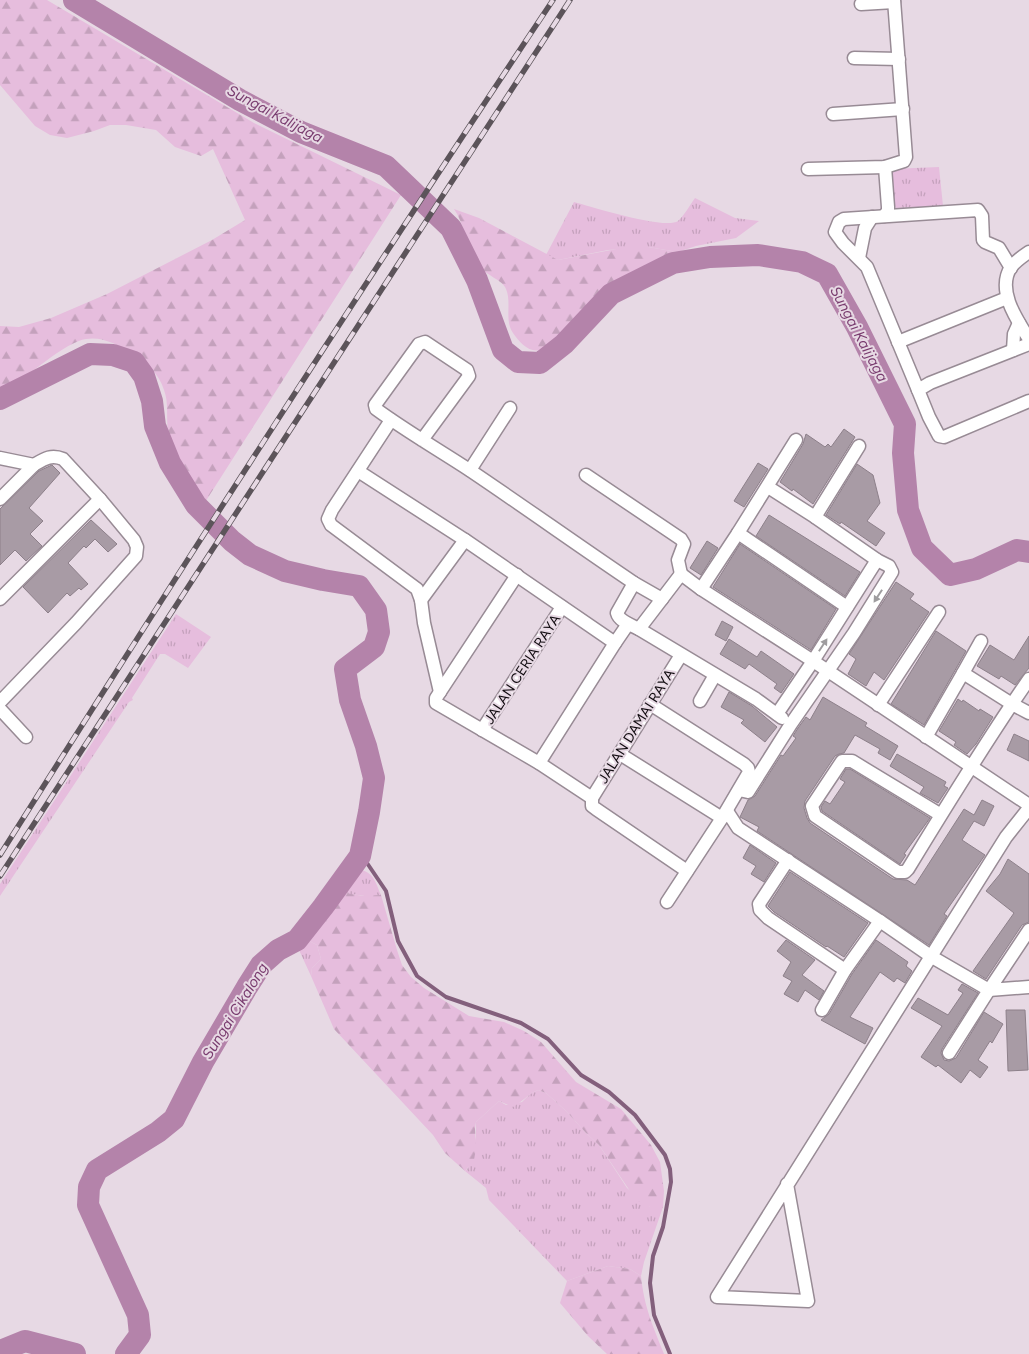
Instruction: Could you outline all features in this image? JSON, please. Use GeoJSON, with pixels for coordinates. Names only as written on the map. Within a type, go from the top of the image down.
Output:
{"type":"FeatureCollection","features":[{"type":"Feature","properties":{"kind":"street"},"geometry":{"type":"LineString","coordinates":[[808,169],[885,167],[900,164],[906,158],[894,1],[861,4]]}},
{"type":"Feature","properties":{"kind":"street"},"geometry":{"type":"LineString","coordinates":[[854,58],[899,59]]}},
{"type":"Feature","properties":{"kind":"street"},"geometry":{"type":"LineString","coordinates":[[833,114],[903,109]]}},
{"type":"Feature","properties":{"kind":"street"},"geometry":{"type":"LineString","coordinates":[[859,258],[865,228],[878,216],[888,211],[885,167]]}},
{"type":"Feature","properties":{"kind":"street"},"geometry":{"type":"LineString","coordinates":[[1010,268],[999,248],[983,240],[982,216],[978,210],[844,219],[836,226],[835,232],[838,237],[868,267],[929,417],[939,436],[944,437],[1029,401]]}},
{"type":"Feature","properties":{"kind":"street"},"geometry":{"type":"LineString","coordinates":[[1029,252],[1010,268],[1006,280],[1008,298],[1019,323],[1029,339]]}},
{"type":"Feature","properties":{"kind":"street"},"geometry":{"type":"LineString","coordinates":[[898,342],[1008,298]]}},
{"type":"Feature","properties":{"kind":"street"},"geometry":{"type":"LineString","coordinates":[[1013,350],[1014,334],[1019,323]]}},
{"type":"Feature","properties":{"kind":"street"},"geometry":{"type":"LineString","coordinates":[[422,440],[469,376],[467,370],[428,342],[419,344],[375,406],[376,409],[391,420],[422,440],[470,470],[634,583],[662,599]]}},
{"type":"Feature","properties":{"kind":"street"},"geometry":{"type":"LineString","coordinates":[[918,390],[930,383],[1029,344]]}},
{"type":"Feature","properties":{"kind":"street"},"geometry":{"type":"LineString","coordinates":[[470,470],[510,408]]}},
{"type":"Feature","properties":{"kind":"street"},"geometry":{"type":"LineString","coordinates":[[391,420],[328,517],[329,522],[413,585],[421,600],[424,624],[440,692]]}},
{"type":"Feature","properties":{"kind":"street"},"geometry":{"type":"LineString","coordinates":[[700,589],[768,487],[796,440]]}},
{"type":"Feature","properties":{"kind":"street"},"geometry":{"type":"LineString","coordinates":[[815,517],[859,446]]}},
{"type":"Feature","properties":{"kind":"street"},"geometry":{"type":"LineString","coordinates":[[0,499],[34,465],[48,457],[56,456],[63,459],[100,498],[134,540],[137,547],[136,556],[76,623],[0,702]]}},
{"type":"Feature","properties":{"kind":"street"},"geometry":{"type":"LineString","coordinates":[[0,458],[34,465]]}},
{"type":"Feature","properties":{"kind":"street"},"geometry":{"type":"LineString","coordinates":[[358,471],[465,540],[615,643]]}},
{"type":"Feature","properties":{"kind":"street"},"geometry":{"type":"LineString","coordinates":[[586,475],[681,539],[684,544],[678,563],[681,574],[700,589],[813,661],[1029,806],[1006,836],[932,957],[787,1184],[717,1297],[808,1301],[787,1184]]}},
{"type":"Feature","properties":{"kind":"street"},"geometry":{"type":"LineString","coordinates":[[740,790],[748,792],[791,724],[854,633],[892,572],[889,566],[877,560],[768,487]]}},
{"type":"Feature","properties":{"kind":"street"},"geometry":{"type":"LineString","coordinates":[[0,599],[100,498]]}},
{"type":"Feature","properties":{"kind":"street"},"geometry":{"type":"LineString","coordinates":[[738,533],[848,607]]}},
{"type":"Feature","properties":{"kind":"street"},"geometry":{"type":"LineString","coordinates":[[421,600],[465,540]]}},
{"type":"Feature","properties":{"kind":"street"},"geometry":{"type":"LineString","coordinates":[[777,714],[877,560]]}},
{"type":"Feature","properties":{"kind":"street"},"geometry":{"type":"LineString","coordinates":[[539,763],[615,643],[662,599],[681,574]]}},
{"type":"Feature","properties":{"kind":"street"},"geometry":{"type":"LineString","coordinates":[[517,575],[436,698],[436,703],[539,763],[592,798],[592,806],[687,871]]}},
{"type":"Feature","properties":{"kind":"street"},"geometry":{"type":"LineString","coordinates":[[634,583],[617,613],[618,617],[756,700],[791,724]]}},
{"type":"Feature","properties":{"kind":"street","name":"JALAN CERIA RAYA"},"geometry":{"type":"LineString","coordinates":[[482,730],[562,607]]}},
{"type":"Feature","properties":{"kind":"street"},"geometry":{"type":"LineString","coordinates":[[878,705],[939,612]]}},
{"type":"Feature","properties":{"kind":"street"},"geometry":{"type":"LineString","coordinates":[[926,737],[981,642]]}},
{"type":"Feature","properties":{"kind":"street","name":"JALAN DAMAI RAYA"},"geometry":{"type":"LineString","coordinates":[[592,798],[681,655]]}},
{"type":"Feature","properties":{"kind":"street"},"geometry":{"type":"LineString","coordinates":[[963,673],[1029,713]]}},
{"type":"Feature","properties":{"kind":"street"},"geometry":{"type":"LineString","coordinates":[[700,701],[715,675]]}},
{"type":"Feature","properties":{"kind":"street"},"geometry":{"type":"LineString","coordinates":[[941,815],[852,761],[847,760],[842,761],[812,806],[815,816],[902,873],[907,871],[941,815],[970,766],[1029,679]]}},
{"type":"Feature","properties":{"kind":"street"},"geometry":{"type":"LineString","coordinates":[[650,704],[747,766],[749,774],[728,816],[687,871],[667,902]]}},
{"type":"Feature","properties":{"kind":"street"},"geometry":{"type":"LineString","coordinates":[[0,709],[26,737]]}},
{"type":"Feature","properties":{"kind":"street"},"geometry":{"type":"LineString","coordinates":[[620,754],[728,816],[738,828],[932,957],[990,990],[1029,987]]}},
{"type":"Feature","properties":{"kind":"street"},"geometry":{"type":"LineString","coordinates":[[788,860],[759,904],[760,910],[768,918],[845,970]]}},
{"type":"Feature","properties":{"kind":"street"},"geometry":{"type":"LineString","coordinates":[[822,1010],[845,970],[880,921]]}},
{"type":"Feature","properties":{"kind":"street"},"geometry":{"type":"LineString","coordinates":[[950,1053],[1029,930]]}},
{"type":"Feature","properties":{"kind":"green space"},"geometry":{"type":"Polygon","coordinates":[[[0,0],[47,0],[254,123],[401,195],[202,507],[176,460],[168,431],[166,395],[159,378],[147,365],[137,357],[110,342],[92,338],[86,339],[78,341],[56,354],[5,394],[0,394],[0,326],[19,327],[51,318],[107,294],[212,240],[245,220],[213,149],[201,156],[175,147],[156,130],[126,125],[110,125],[67,138],[50,135],[35,126],[0,85],[0,0]]]}},
{"type":"Feature","properties":{"kind":"green space"},"geometry":{"type":"Polygon","coordinates":[[[939,167],[943,206],[896,208],[893,202],[890,169],[939,167]]]}},
{"type":"Feature","properties":{"kind":"green space"},"geometry":{"type":"Polygon","coordinates":[[[695,198],[735,218],[759,221],[736,238],[696,246],[678,252],[648,247],[608,250],[558,260],[546,255],[574,202],[628,217],[659,223],[671,223],[680,219],[695,198]]]}},
{"type":"Feature","properties":{"kind":"green space"},"geometry":{"type":"Polygon","coordinates":[[[454,209],[479,218],[558,260],[627,247],[648,247],[678,252],[658,260],[629,276],[586,310],[556,342],[540,350],[532,350],[521,343],[510,328],[506,289],[478,265],[470,251],[461,223],[454,209]]]}},
{"type":"Feature","properties":{"kind":"green space"},"geometry":{"type":"Polygon","coordinates":[[[176,614],[211,637],[188,668],[165,654],[160,654],[132,698],[133,700],[129,702],[0,896],[0,884],[176,614]]]}},
{"type":"Feature","properties":{"kind":"green space"},"geometry":{"type":"Polygon","coordinates":[[[359,869],[371,875],[381,895],[339,894],[359,869]]]}},
{"type":"Feature","properties":{"kind":"green space"},"geometry":{"type":"Polygon","coordinates":[[[346,893],[363,896],[381,895],[402,965],[411,977],[424,988],[469,1016],[504,1022],[524,1031],[541,1042],[576,1082],[621,1109],[651,1145],[660,1162],[664,1191],[663,1207],[650,1207],[636,1200],[599,1145],[565,1110],[546,1093],[538,1090],[513,1107],[499,1101],[476,1122],[474,1160],[465,1171],[445,1153],[433,1135],[334,1029],[311,976],[312,968],[321,959],[317,945],[307,940],[339,894],[346,893]]]}},
{"type":"Feature","properties":{"kind":"green space"},"geometry":{"type":"Polygon","coordinates":[[[307,940],[317,945],[321,959],[312,968],[311,976],[299,950],[307,940]]]}},
{"type":"Feature","properties":{"kind":"green space"},"geometry":{"type":"Polygon","coordinates":[[[538,1090],[546,1093],[565,1110],[599,1145],[627,1188],[650,1207],[663,1207],[641,1276],[630,1269],[608,1266],[567,1281],[489,1200],[486,1188],[465,1171],[468,1168],[476,1137],[476,1122],[499,1101],[506,1105],[522,1102],[530,1094],[538,1090]]]}},
{"type":"Feature","properties":{"kind":"green space"},"geometry":{"type":"Polygon","coordinates":[[[608,1266],[630,1269],[641,1276],[647,1307],[664,1354],[607,1354],[588,1336],[560,1303],[567,1281],[608,1266]]]}},
{"type":"Feature","properties":{"kind":"building"},"geometry":{"type":"Polygon","coordinates":[[[844,429],[855,437],[813,504],[780,482],[803,444],[806,434],[825,447],[828,444],[831,447],[844,429]]]}},
{"type":"Feature","properties":{"kind":"building"},"geometry":{"type":"Polygon","coordinates":[[[758,463],[768,469],[744,507],[734,501],[758,463]]]}},
{"type":"Feature","properties":{"kind":"building"},"geometry":{"type":"Polygon","coordinates":[[[857,464],[873,475],[880,503],[867,521],[885,533],[876,546],[841,522],[840,524],[826,515],[857,464]]]}},
{"type":"Feature","properties":{"kind":"building"},"geometry":{"type":"Polygon","coordinates":[[[52,465],[60,473],[29,508],[43,521],[30,534],[42,546],[26,561],[15,550],[0,565],[0,509],[39,471],[52,465]]]}},
{"type":"Feature","properties":{"kind":"building"},"geometry":{"type":"Polygon","coordinates":[[[769,515],[860,572],[845,596],[756,536],[769,515]]]}},
{"type":"Feature","properties":{"kind":"building"},"geometry":{"type":"Polygon","coordinates":[[[91,520],[117,544],[108,552],[95,539],[86,548],[84,546],[68,563],[88,584],[81,590],[79,588],[70,596],[67,593],[48,613],[23,587],[91,520]]]}},
{"type":"Feature","properties":{"kind":"building"},"geometry":{"type":"Polygon","coordinates":[[[707,541],[718,548],[701,575],[690,568],[707,541]]]}},
{"type":"Feature","properties":{"kind":"building"},"geometry":{"type":"Polygon","coordinates":[[[740,544],[836,609],[811,650],[713,587],[740,544]]]}},
{"type":"Feature","properties":{"kind":"building"},"geometry":{"type":"Polygon","coordinates":[[[896,582],[914,594],[910,599],[929,612],[884,680],[874,672],[866,686],[848,674],[856,659],[849,654],[896,582]]]}},
{"type":"Feature","properties":{"kind":"building"},"geometry":{"type":"Polygon","coordinates":[[[722,621],[733,627],[726,641],[715,635],[722,621]]]}},
{"type":"Feature","properties":{"kind":"building"},"geometry":{"type":"Polygon","coordinates":[[[936,631],[966,651],[924,725],[891,704],[936,631]]]}},
{"type":"Feature","properties":{"kind":"building"},"geometry":{"type":"Polygon","coordinates":[[[1029,636],[1029,668],[1015,685],[1001,676],[999,679],[977,666],[990,645],[1014,660],[1029,636]]]}},
{"type":"Feature","properties":{"kind":"building"},"geometry":{"type":"Polygon","coordinates":[[[729,639],[757,657],[761,651],[794,674],[781,693],[774,688],[777,684],[749,664],[745,669],[720,654],[729,639]]]}},
{"type":"Feature","properties":{"kind":"building"},"geometry":{"type":"Polygon","coordinates":[[[729,692],[752,706],[777,727],[765,742],[741,723],[744,720],[721,707],[729,692]]]}},
{"type":"Feature","properties":{"kind":"building"},"geometry":{"type":"Polygon","coordinates":[[[823,697],[867,723],[865,726],[898,746],[890,760],[878,753],[880,749],[855,735],[844,753],[835,756],[805,801],[804,808],[807,818],[810,823],[893,879],[907,880],[915,885],[964,809],[974,815],[982,800],[994,806],[984,826],[974,821],[962,840],[985,855],[944,914],[947,916],[929,945],[757,831],[759,827],[740,817],[748,800],[755,796],[781,755],[783,756],[796,738],[793,736],[798,728],[806,717],[810,720],[823,697]]]}},
{"type":"Feature","properties":{"kind":"building"},"geometry":{"type":"Polygon","coordinates":[[[958,699],[993,717],[976,744],[967,754],[954,745],[956,742],[939,731],[958,699]]]}},
{"type":"Feature","properties":{"kind":"building"},"geometry":{"type":"Polygon","coordinates":[[[1014,734],[1029,741],[1029,761],[1007,750],[1014,734]]]}},
{"type":"Feature","properties":{"kind":"building"},"geometry":{"type":"Polygon","coordinates":[[[897,754],[946,782],[944,786],[948,788],[938,803],[920,793],[924,787],[890,766],[897,754]]]}},
{"type":"Feature","properties":{"kind":"building"},"geometry":{"type":"Polygon","coordinates":[[[846,769],[850,769],[930,818],[904,854],[906,855],[900,864],[822,811],[821,807],[825,801],[830,804],[845,782],[840,779],[846,769]]]}},
{"type":"Feature","properties":{"kind":"building"},"geometry":{"type":"Polygon","coordinates":[[[750,845],[776,863],[764,882],[751,874],[756,866],[743,858],[750,845]]]}},
{"type":"Feature","properties":{"kind":"building"},"geometry":{"type":"Polygon","coordinates":[[[1008,859],[1029,874],[1029,922],[1022,925],[986,979],[973,971],[1014,913],[986,891],[1000,874],[1008,859]]]}},
{"type":"Feature","properties":{"kind":"building"},"geometry":{"type":"Polygon","coordinates":[[[790,872],[868,923],[844,957],[826,947],[768,906],[790,872]]]}},
{"type":"Feature","properties":{"kind":"building"},"geometry":{"type":"Polygon","coordinates":[[[786,940],[815,960],[802,975],[824,991],[819,1000],[805,990],[798,1002],[784,994],[792,981],[783,976],[791,962],[777,951],[786,940]]]}},
{"type":"Feature","properties":{"kind":"building"},"geometry":{"type":"Polygon","coordinates":[[[876,940],[908,962],[906,966],[912,971],[905,983],[897,978],[894,982],[880,972],[850,1017],[873,1028],[865,1044],[821,1020],[829,1014],[852,974],[876,940]]]}},
{"type":"Feature","properties":{"kind":"building"},"geometry":{"type":"Polygon","coordinates":[[[962,984],[978,993],[942,1049],[941,1053],[944,1060],[949,1061],[956,1058],[984,1012],[1003,1024],[992,1043],[990,1041],[978,1060],[988,1067],[980,1078],[970,1070],[961,1083],[938,1065],[936,1067],[921,1057],[942,1026],[911,1008],[918,998],[948,1015],[963,993],[958,990],[962,984]]]}},
{"type":"Feature","properties":{"kind":"building"},"geometry":{"type":"Polygon","coordinates":[[[1006,1010],[1025,1010],[1028,1070],[1008,1071],[1006,1010]]]}},
{"type":"Feature","properties":{"kind":"waterway","name":"Sungai Kalijaga"},"geometry":{"type":"LineString","coordinates":[[74,0],[240,100],[301,132],[386,166],[451,228],[477,280],[503,350],[518,362],[540,363],[564,344],[611,294],[673,263],[710,257],[758,255],[802,262],[827,274],[857,327],[905,424],[903,453],[908,510],[922,548],[950,575],[976,569],[1017,550],[1029,552]]}},
{"type":"Feature","properties":{"kind":"waterway","name":"Sungai Cikalong"},"geometry":{"type":"LineString","coordinates":[[0,399],[90,354],[113,355],[134,362],[144,376],[152,401],[155,426],[170,463],[196,505],[232,541],[250,555],[285,571],[359,586],[376,610],[379,632],[374,647],[345,669],[350,700],[366,746],[374,778],[360,856],[297,940],[278,950],[261,965],[203,1062],[174,1119],[158,1132],[97,1170],[89,1187],[88,1205],[138,1315],[140,1335],[126,1354]]}},
{"type":"Feature","properties":{"kind":"waterway"},"geometry":{"type":"LineString","coordinates":[[360,856],[386,891],[398,941],[417,976],[446,997],[521,1023],[548,1039],[581,1075],[609,1092],[635,1115],[665,1155],[670,1169],[671,1182],[663,1227],[653,1256],[650,1283],[654,1315],[670,1354]]}},
{"type":"Feature","properties":{"kind":"waterway","name":"Sungai Cikalong"},"geometry":{"type":"LineString","coordinates":[[0,1351],[25,1341],[75,1354]]}},
{"type":"Feature","properties":{"kind":"railway"},"geometry":{"type":"LineString","coordinates":[[0,855],[274,426],[553,0]]}},
{"type":"Feature","properties":{"kind":"railway"},"geometry":{"type":"LineString","coordinates":[[0,876],[570,0]]}}]}
